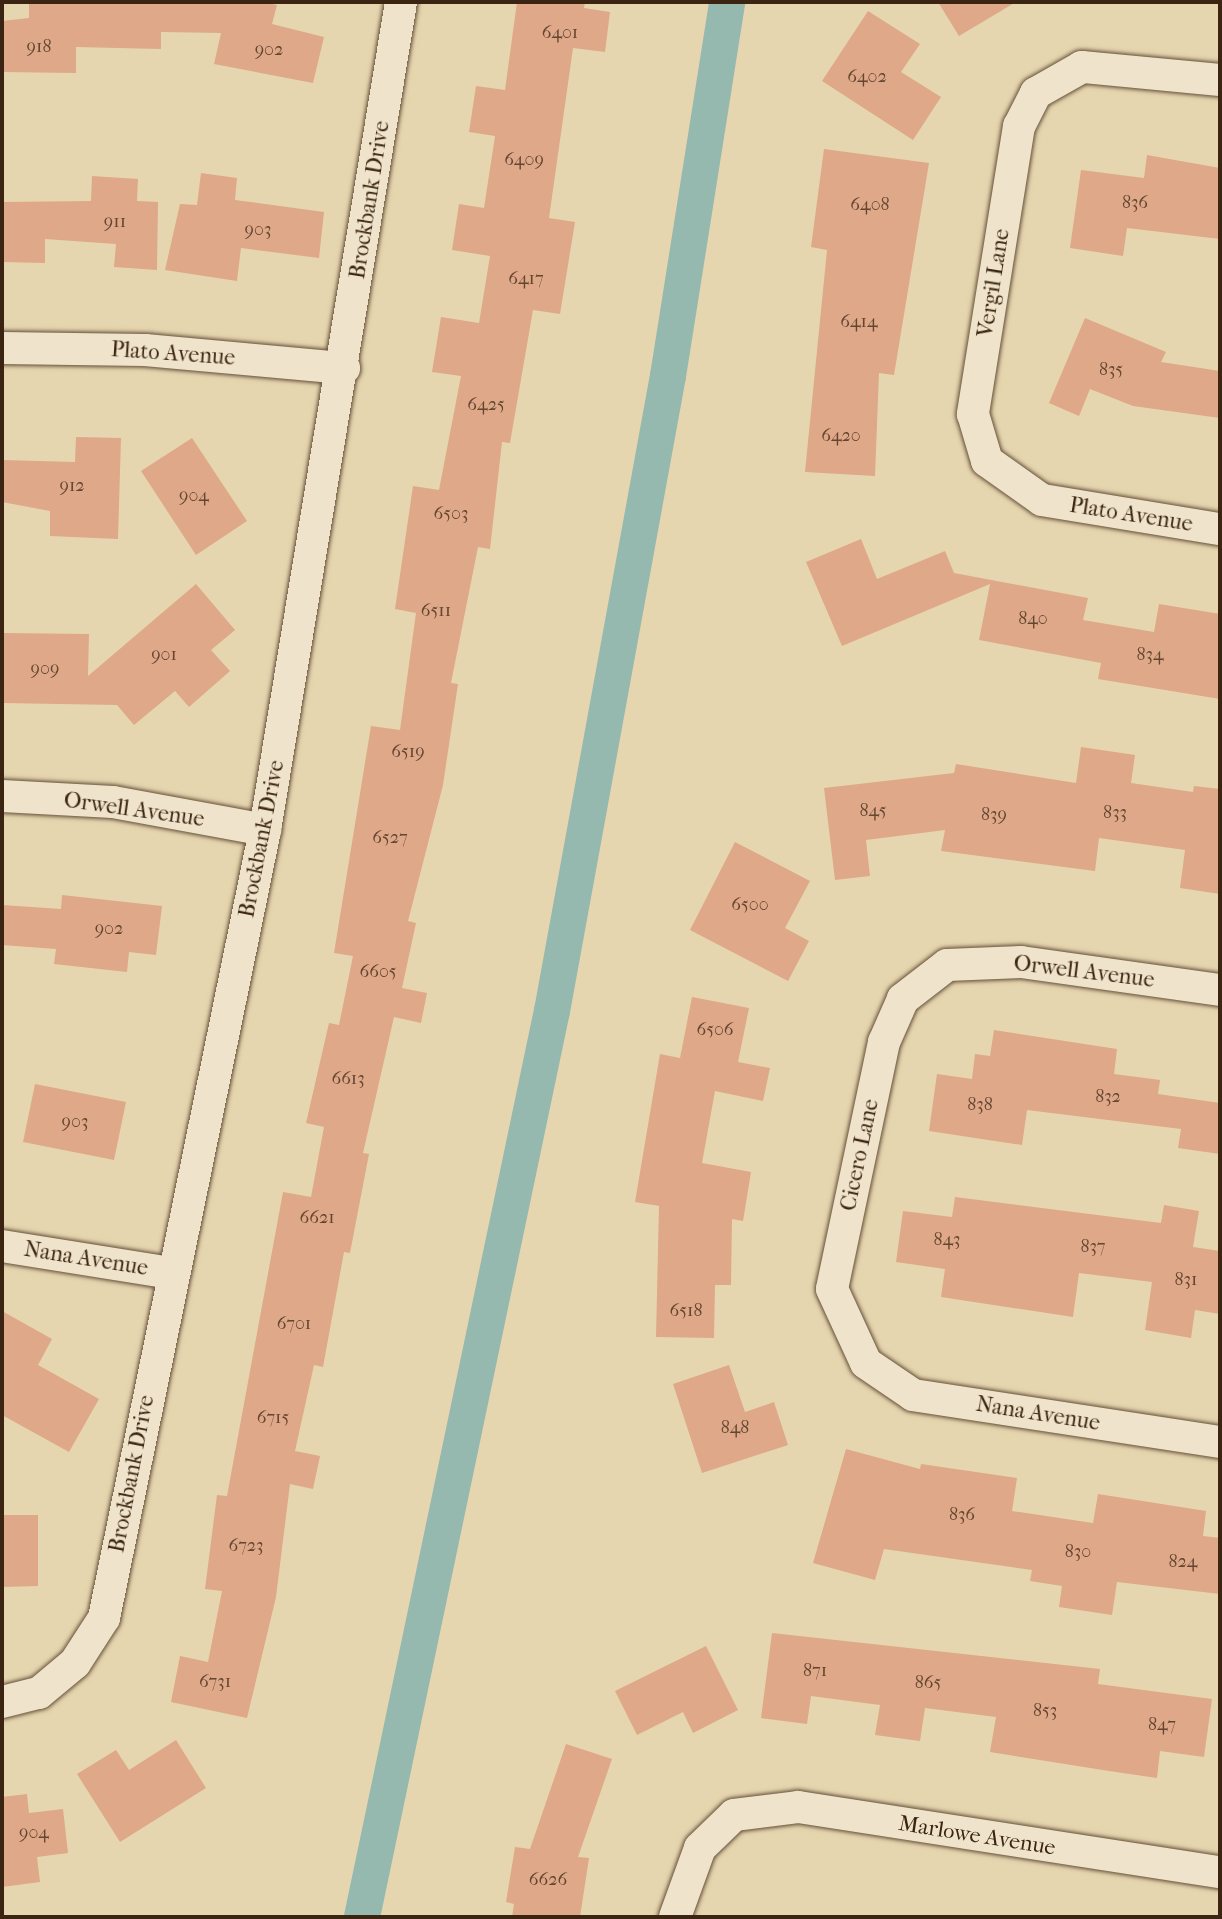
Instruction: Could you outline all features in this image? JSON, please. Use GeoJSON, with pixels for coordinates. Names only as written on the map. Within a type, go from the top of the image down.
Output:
{"type":"FeatureCollection","features":[{"type":"Feature","properties":{"kind":"street","name":"Brockbank Drive"},"geometry":{"type":"LineString","coordinates":[[2,1702],[39,1693],[75,1663],[104,1618],[171,1273],[265,830],[344,368],[401,2]]}},
{"type":"Feature","properties":{"kind":"street","name":"Vergil Lane"},"geometry":{"type":"LineString","coordinates":[[1042,500],[987,461],[973,414],[1019,126],[1036,93],[1082,67],[1220,80]]}},
{"type":"Feature","properties":{"kind":"street","name":"Plato Avenue"},"geometry":{"type":"LineString","coordinates":[[2,348],[145,350],[344,368]]}},
{"type":"Feature","properties":{"kind":"street","name":"Plato Avenue"},"geometry":{"type":"LineString","coordinates":[[1042,500],[1220,529]]}},
{"type":"Feature","properties":{"kind":"street","name":"Orwell Avenue"},"geometry":{"type":"LineString","coordinates":[[2,796],[113,802],[265,830]]}},
{"type":"Feature","properties":{"kind":"street","name":"Orwell Avenue"},"geometry":{"type":"LineString","coordinates":[[947,965],[1021,962],[1220,990]]}},
{"type":"Feature","properties":{"kind":"street","name":"Cicero Lane"},"geometry":{"type":"LineString","coordinates":[[866,1363],[832,1289],[884,1042],[903,999],[947,965]]}},
{"type":"Feature","properties":{"kind":"street","name":"Nana Avenue"},"geometry":{"type":"LineString","coordinates":[[2,1246],[171,1273]]}},
{"type":"Feature","properties":{"kind":"street","name":"Nana Avenue"},"geometry":{"type":"LineString","coordinates":[[866,1363],[913,1395],[1220,1442]]}},
{"type":"Feature","properties":{"kind":"street","name":"Marlowe Avenue"},"geometry":{"type":"LineString","coordinates":[[675,1917],[700,1848],[734,1815],[798,1807],[1220,1872]]}},
{"type":"Feature","properties":{"kind":"building"},"geometry":{"type":"Polygon","coordinates":[[[29,2],[262,2],[277,5],[272,24],[324,37],[313,83],[214,64],[221,33],[161,32],[161,49],[76,47],[76,73],[2,72],[2,21],[29,18],[29,2]]]}},
{"type":"Feature","properties":{"kind":"building"},"geometry":{"type":"Polygon","coordinates":[[[517,2],[585,2],[584,8],[610,12],[605,52],[573,48],[549,218],[575,222],[560,314],[533,310],[510,443],[502,442],[490,549],[478,547],[451,683],[458,684],[443,785],[408,921],[416,923],[402,988],[427,993],[421,1023],[394,1017],[363,1153],[369,1154],[350,1253],[344,1252],[323,1367],[314,1365],[295,1451],[320,1456],[313,1489],[290,1484],[276,1597],[247,1718],[171,1702],[180,1656],[208,1662],[222,1591],[205,1589],[217,1495],[227,1496],[283,1192],[311,1197],[324,1127],[306,1123],[329,1023],[339,1025],[353,956],[334,953],[371,726],[400,730],[416,613],[395,609],[413,486],[439,490],[461,376],[432,372],[441,317],[479,323],[490,256],[452,250],[459,204],[484,208],[495,136],[469,132],[476,86],[505,90],[517,2]]]}},
{"type":"Feature","properties":{"kind":"building"},"geometry":{"type":"Polygon","coordinates":[[[938,2],[1016,2],[959,36],[938,2]]]}},
{"type":"Feature","properties":{"kind":"building"},"geometry":{"type":"Polygon","coordinates":[[[868,11],[920,44],[901,72],[941,97],[913,140],[822,81],[868,11]]]}},
{"type":"Feature","properties":{"kind":"building"},"geometry":{"type":"Polygon","coordinates":[[[824,149],[929,163],[894,375],[879,373],[875,476],[805,472],[827,250],[811,247],[824,149]]]}},
{"type":"Feature","properties":{"kind":"building"},"geometry":{"type":"Polygon","coordinates":[[[1147,155],[1220,168],[1220,239],[1127,228],[1123,256],[1070,248],[1081,170],[1144,178],[1147,155]]]}},
{"type":"Feature","properties":{"kind":"building"},"geometry":{"type":"Polygon","coordinates":[[[201,173],[237,178],[235,200],[324,212],[319,258],[241,248],[237,281],[165,270],[180,204],[197,205],[201,173]]]}},
{"type":"Feature","properties":{"kind":"building"},"geometry":{"type":"Polygon","coordinates":[[[92,176],[138,179],[137,201],[158,202],[157,270],[114,267],[116,244],[45,239],[45,263],[2,262],[2,202],[91,201],[92,176]]]}},
{"type":"Feature","properties":{"kind":"building"},"geometry":{"type":"Polygon","coordinates":[[[1085,318],[1166,352],[1161,362],[1220,371],[1220,418],[1133,406],[1090,389],[1079,416],[1049,403],[1085,318]]]}},
{"type":"Feature","properties":{"kind":"building"},"geometry":{"type":"Polygon","coordinates":[[[76,437],[121,438],[118,539],[50,536],[50,511],[2,502],[2,460],[75,462],[76,437]]]}},
{"type":"Feature","properties":{"kind":"building"},"geometry":{"type":"Polygon","coordinates":[[[192,438],[247,521],[196,555],[141,471],[192,438]]]}},
{"type":"Feature","properties":{"kind":"building"},"geometry":{"type":"Polygon","coordinates":[[[861,539],[877,579],[945,551],[954,573],[1088,598],[1083,620],[1154,632],[1159,604],[1220,614],[1220,699],[1098,679],[1101,663],[979,640],[990,584],[842,646],[806,562],[861,539]]]}},
{"type":"Feature","properties":{"kind":"building"},"geometry":{"type":"Polygon","coordinates":[[[196,584],[235,630],[211,650],[230,671],[189,707],[175,691],[134,725],[117,705],[2,703],[2,633],[89,634],[88,676],[196,584]]]}},
{"type":"Feature","properties":{"kind":"building"},"geometry":{"type":"Polygon","coordinates":[[[1081,747],[1135,755],[1131,783],[1193,792],[1194,786],[1220,789],[1220,894],[1180,888],[1185,850],[1099,838],[1095,871],[941,851],[945,830],[866,840],[870,876],[835,880],[824,788],[954,773],[956,764],[1076,783],[1081,747]]]}},
{"type":"Feature","properties":{"kind":"building"},"geometry":{"type":"Polygon","coordinates":[[[735,842],[810,881],[785,928],[809,941],[788,981],[690,930],[735,842]]]}},
{"type":"Feature","properties":{"kind":"building"},"geometry":{"type":"Polygon","coordinates":[[[62,895],[162,906],[156,955],[129,952],[127,972],[54,964],[56,949],[2,945],[2,905],[61,909],[62,895]]]}},
{"type":"Feature","properties":{"kind":"building"},"geometry":{"type":"Polygon","coordinates":[[[692,997],[749,1008],[738,1062],[770,1068],[763,1101],[715,1091],[702,1163],[751,1172],[743,1221],[732,1219],[731,1285],[715,1285],[714,1338],[656,1337],[659,1206],[635,1202],[660,1054],[680,1058],[692,997]]]}},
{"type":"Feature","properties":{"kind":"building"},"geometry":{"type":"Polygon","coordinates":[[[994,1030],[1117,1049],[1114,1074],[1160,1080],[1158,1094],[1220,1103],[1220,1154],[1178,1148],[1181,1129],[1027,1110],[1022,1145],[929,1131],[937,1074],[972,1079],[975,1054],[990,1056],[994,1030]]]}},
{"type":"Feature","properties":{"kind":"building"},"geometry":{"type":"Polygon","coordinates":[[[35,1084],[126,1102],[114,1160],[23,1142],[35,1084]]]}},
{"type":"Feature","properties":{"kind":"building"},"geometry":{"type":"Polygon","coordinates":[[[955,1197],[1161,1223],[1164,1205],[1199,1211],[1193,1247],[1220,1251],[1220,1314],[1195,1310],[1191,1338],[1145,1330],[1152,1282],[1079,1273],[1073,1317],[941,1297],[945,1269],[896,1262],[903,1211],[952,1217],[955,1197]]]}},
{"type":"Feature","properties":{"kind":"building"},"geometry":{"type":"Polygon","coordinates":[[[2,1311],[52,1339],[38,1365],[99,1399],[69,1452],[2,1415],[2,1311]]]}},
{"type":"Feature","properties":{"kind":"building"},"geometry":{"type":"Polygon","coordinates":[[[729,1365],[745,1412],[774,1402],[788,1445],[702,1473],[673,1384],[729,1365]]]}},
{"type":"Feature","properties":{"kind":"building"},"geometry":{"type":"Polygon","coordinates":[[[846,1449],[920,1469],[921,1464],[1017,1478],[1012,1511],[1093,1523],[1098,1494],[1206,1511],[1203,1536],[1220,1538],[1220,1594],[1117,1582],[1112,1615],[1059,1607],[1062,1586],[1030,1581],[1032,1570],[884,1549],[875,1580],[813,1563],[846,1449]]]}},
{"type":"Feature","properties":{"kind":"building"},"geometry":{"type":"Polygon","coordinates":[[[2,1515],[38,1515],[38,1586],[2,1587],[2,1515]]]}},
{"type":"Feature","properties":{"kind":"building"},"geometry":{"type":"Polygon","coordinates":[[[772,1633],[1100,1669],[1098,1684],[1212,1699],[1204,1757],[1160,1751],[1157,1778],[990,1752],[996,1717],[925,1708],[920,1741],[875,1735],[880,1705],[811,1696],[807,1724],[761,1718],[772,1633]]]}},
{"type":"Feature","properties":{"kind":"building"},"geometry":{"type":"Polygon","coordinates":[[[706,1646],[738,1710],[693,1733],[683,1712],[637,1735],[615,1691],[706,1646]]]}},
{"type":"Feature","properties":{"kind":"building"},"geometry":{"type":"Polygon","coordinates":[[[176,1740],[206,1788],[120,1842],[77,1774],[116,1750],[129,1770],[176,1740]]]}},
{"type":"Feature","properties":{"kind":"building"},"geometry":{"type":"Polygon","coordinates":[[[566,1744],[612,1759],[578,1857],[589,1858],[580,1917],[512,1917],[514,1904],[506,1902],[515,1847],[530,1849],[566,1744]]]}},
{"type":"Feature","properties":{"kind":"building"},"geometry":{"type":"Polygon","coordinates":[[[27,1794],[29,1813],[63,1809],[68,1853],[37,1857],[40,1882],[2,1887],[2,1797],[27,1794]]]}},
{"type":"Feature","properties":{"kind":"waterway"},"geometry":{"type":"LineString","coordinates":[[362,1917],[552,1011],[668,376],[727,2]]}}]}
